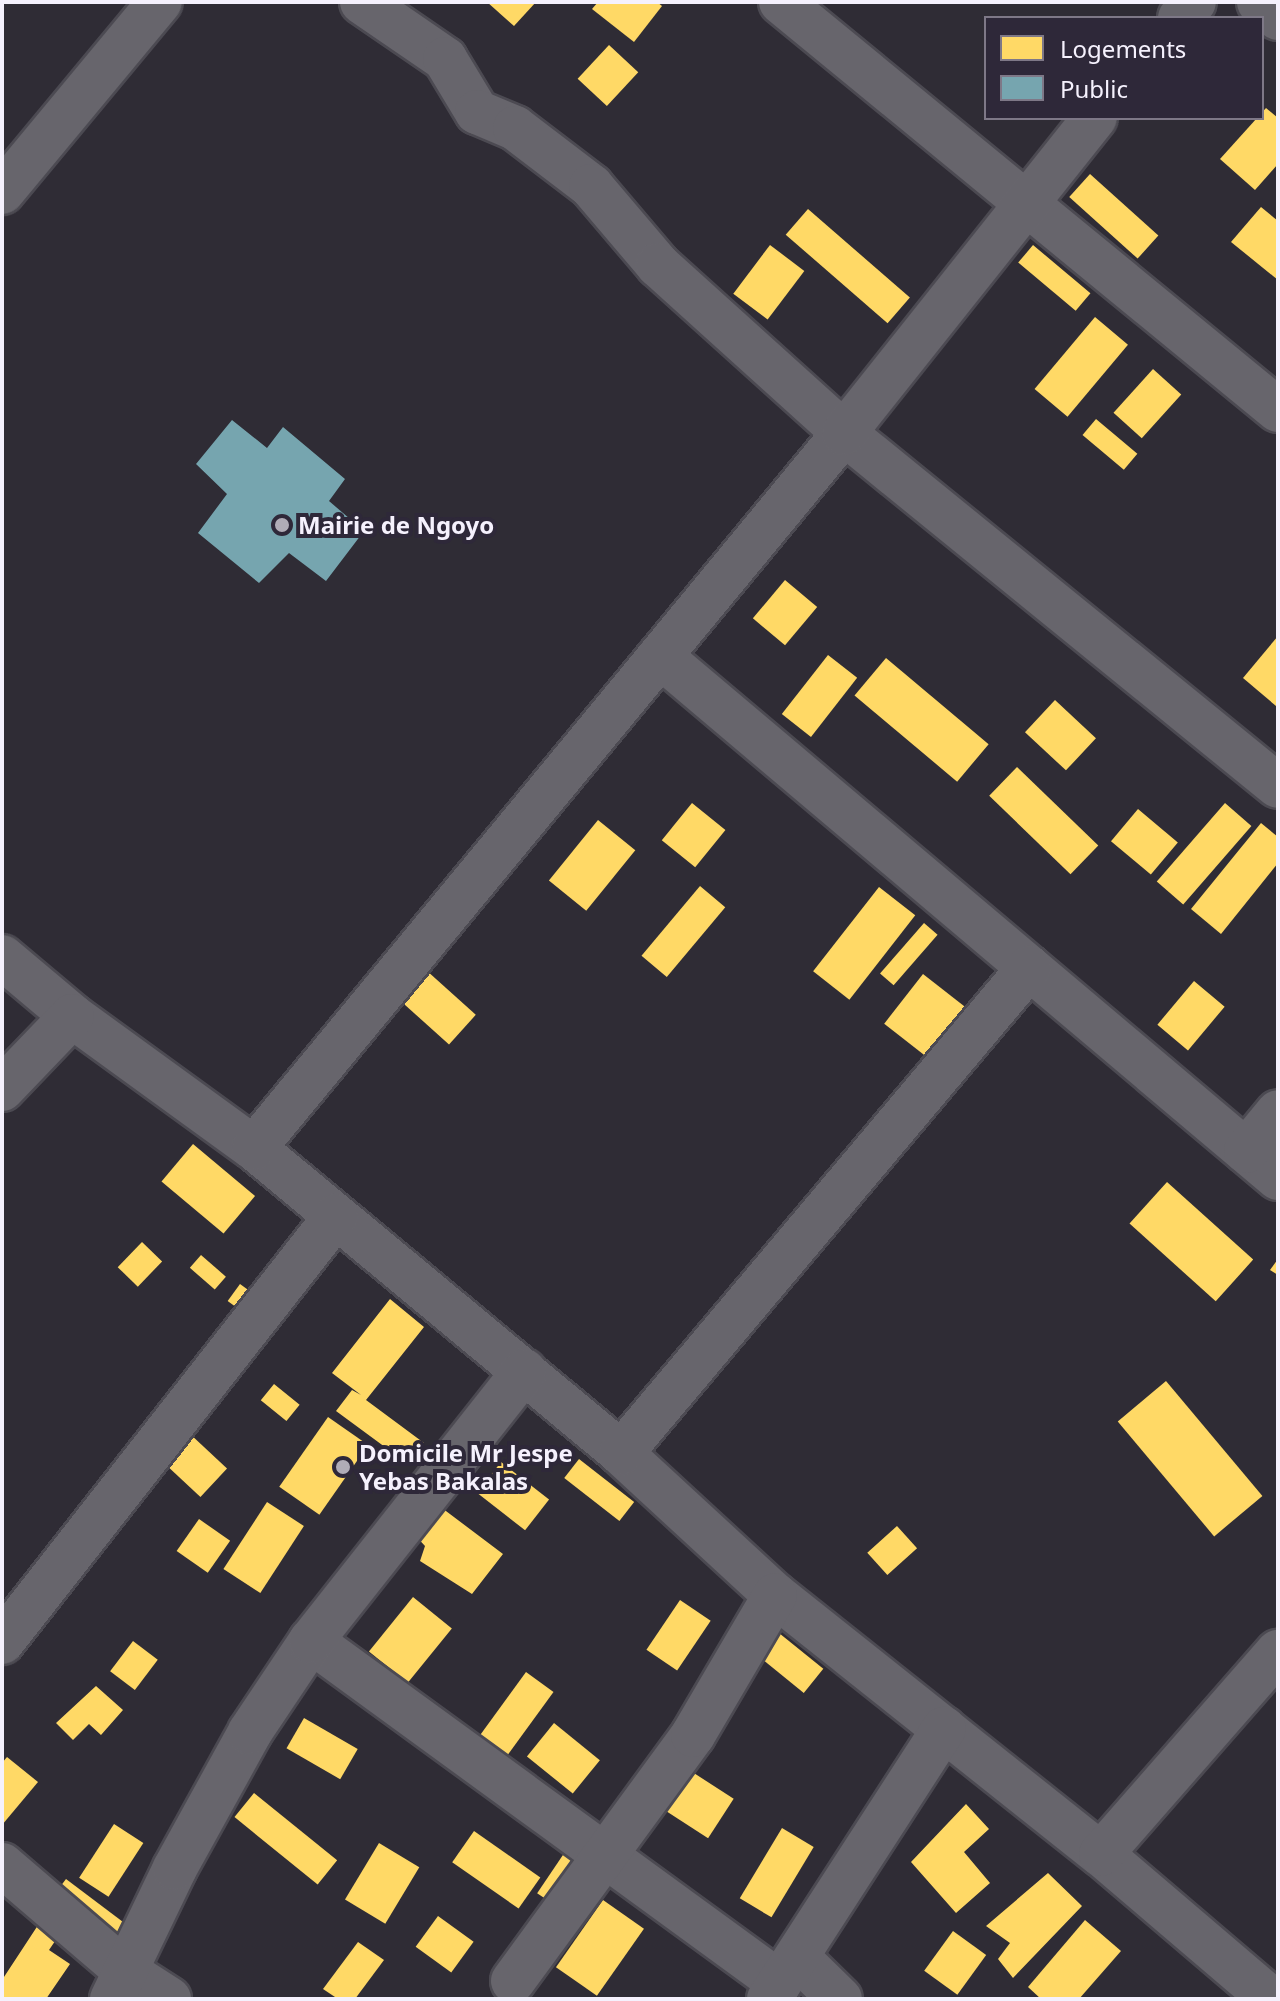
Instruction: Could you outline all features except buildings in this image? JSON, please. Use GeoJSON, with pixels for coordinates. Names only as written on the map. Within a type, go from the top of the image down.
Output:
{"type":"FeatureCollection","features":[{"type":"Feature","properties":{"kind":"street"},"geometry":{"type":"LineString","coordinates":[[8,171],[160,2]]}},
{"type":"Feature","properties":{"kind":"street"},"geometry":{"type":"LineString","coordinates":[[362,2],[445,59],[477,112],[515,128],[591,186],[658,265],[844,433],[1278,786]]}},
{"type":"Feature","properties":{"kind":"street"},"geometry":{"type":"LineString","coordinates":[[781,2],[1278,410]]}},
{"type":"Feature","properties":{"kind":"street"},"geometry":{"type":"LineString","coordinates":[[1259,2],[1278,18]]}},
{"type":"Feature","properties":{"kind":"street"},"geometry":{"type":"LineString","coordinates":[[254,1148],[844,433],[1025,201],[1093,120]]}},
{"type":"Feature","properties":{"kind":"street"},"geometry":{"type":"LineString","coordinates":[[660,656],[1262,1164],[1278,1112]]}},
{"type":"Feature","properties":{"kind":"street"},"geometry":{"type":"LineString","coordinates":[[2,957],[72,1016],[254,1148],[621,1453],[775,1595],[1101,1854],[1271,1999]]}},
{"type":"Feature","properties":{"kind":"street"},"geometry":{"type":"LineString","coordinates":[[621,1453],[1029,968]]}},
{"type":"Feature","properties":{"kind":"street"},"geometry":{"type":"LineString","coordinates":[[2,1089],[72,1016]]}},
{"type":"Feature","properties":{"kind":"street"},"geometry":{"type":"LineString","coordinates":[[2,1642],[336,1216]]}},
{"type":"Feature","properties":{"kind":"street"},"geometry":{"type":"LineString","coordinates":[[120,1986],[175,1868],[243,1745],[311,1641],[524,1371]]}},
{"type":"Feature","properties":{"kind":"street"},"geometry":{"type":"LineString","coordinates":[[513,1981],[693,1735],[775,1595]]}},
{"type":"Feature","properties":{"kind":"street"},"geometry":{"type":"LineString","coordinates":[[311,1641],[605,1858],[782,1980],[840,1999]]}},
{"type":"Feature","properties":{"kind":"street"},"geometry":{"type":"LineString","coordinates":[[1101,1854],[1278,1652]]}},
{"type":"Feature","properties":{"kind":"street"},"geometry":{"type":"LineString","coordinates":[[782,1980],[944,1729]]}},
{"type":"Feature","properties":{"kind":"street"},"geometry":{"type":"LineString","coordinates":[[2,1865],[120,1986],[169,1999]]}},
{"type":"Feature","properties":{"kind":"place","name":"Mairie de Ngoyo"},"geometry":{"type":"Point","coordinates":[282,525]}},
{"type":"Feature","properties":{"kind":"place","name":"Domicile Mr Jespe Yebas Bakalas"},"geometry":{"type":"Point","coordinates":[343,1467]}}]}
